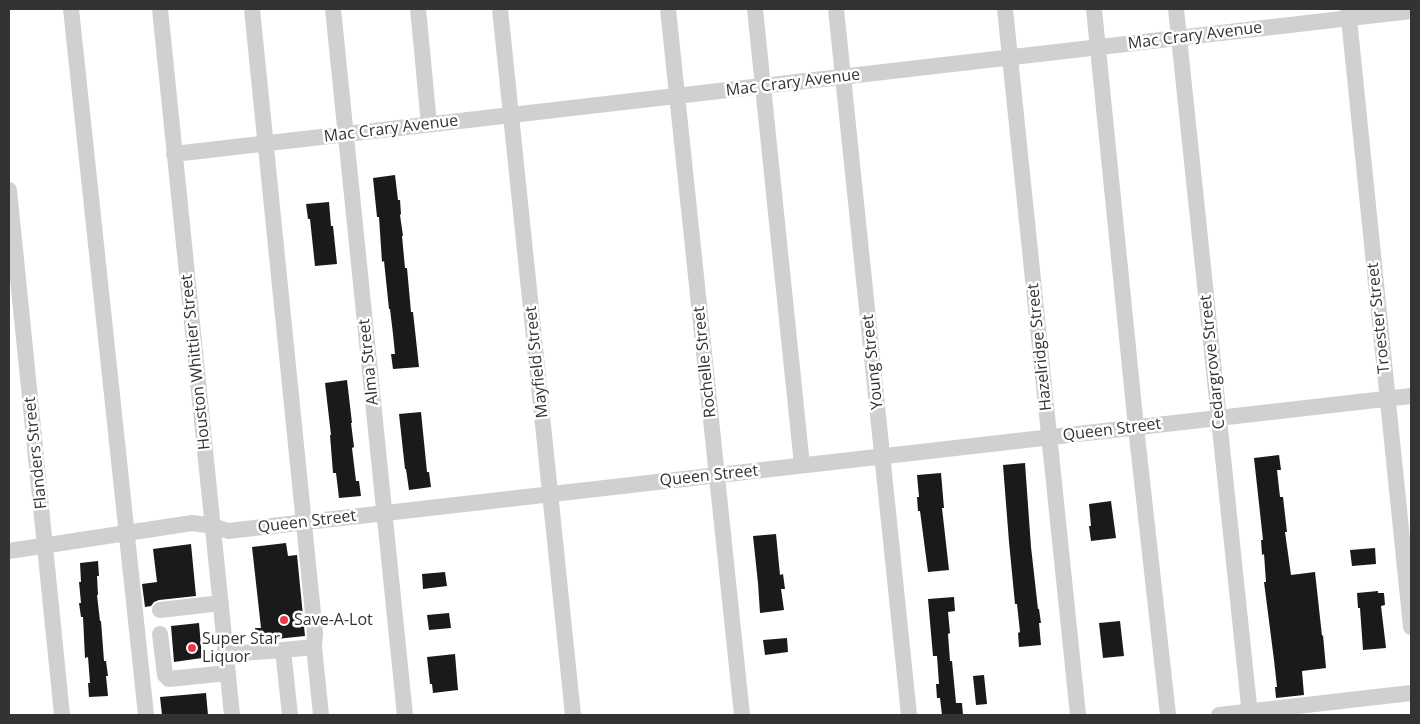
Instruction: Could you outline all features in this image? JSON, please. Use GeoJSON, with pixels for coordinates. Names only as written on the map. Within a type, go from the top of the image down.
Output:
{"type":"FeatureCollection","features":[{"type":"Feature","properties":{"kind":"street"},"geometry":{"type":"LineString","coordinates":[[71,9],[146,715]]}},
{"type":"Feature","properties":{"kind":"street","name":"Houston Whittier Street"},"geometry":{"type":"LineString","coordinates":[[160,9],[232,715]]}},
{"type":"Feature","properties":{"kind":"street"},"geometry":{"type":"LineString","coordinates":[[252,9],[315,633],[314,647],[321,715]]}},
{"type":"Feature","properties":{"kind":"street","name":"Alma Street"},"geometry":{"type":"LineString","coordinates":[[333,9],[405,715]]}},
{"type":"Feature","properties":{"kind":"street"},"geometry":{"type":"LineString","coordinates":[[418,9],[429,124]]}},
{"type":"Feature","properties":{"kind":"street","name":"Mayfield Street"},"geometry":{"type":"LineString","coordinates":[[500,9],[573,715]]}},
{"type":"Feature","properties":{"kind":"street","name":"Rochelle Street"},"geometry":{"type":"LineString","coordinates":[[668,9],[742,715]]}},
{"type":"Feature","properties":{"kind":"street"},"geometry":{"type":"LineString","coordinates":[[754,9],[802,465]]}},
{"type":"Feature","properties":{"kind":"street","name":"Young Street"},"geometry":{"type":"LineString","coordinates":[[836,9],[910,715]]}},
{"type":"Feature","properties":{"kind":"street","name":"Hazelridge Street"},"geometry":{"type":"LineString","coordinates":[[1005,9],[1078,715]]}},
{"type":"Feature","properties":{"kind":"street"},"geometry":{"type":"LineString","coordinates":[[1094,9],[1136,427],[1168,715]]}},
{"type":"Feature","properties":{"kind":"street","name":"Cedargrove Street"},"geometry":{"type":"LineString","coordinates":[[1176,9],[1250,714]]}},
{"type":"Feature","properties":{"kind":"street","name":"Mac Crary Avenue"},"geometry":{"type":"LineString","coordinates":[[174,154],[1098,48],[1348,14],[1411,11]]}},
{"type":"Feature","properties":{"kind":"street","name":"Troester Street"},"geometry":{"type":"LineString","coordinates":[[1348,14],[1411,626]]}},
{"type":"Feature","properties":{"kind":"street","name":"Flanders Street"},"geometry":{"type":"LineString","coordinates":[[9,190],[62,715]]}},
{"type":"Feature","properties":{"kind":"street","name":"Queen Street"},"geometry":{"type":"LineString","coordinates":[[9,551],[192,523],[213,526],[228,531],[1411,396]]}},
{"type":"Feature","properties":{"kind":"street"},"geometry":{"type":"LineString","coordinates":[[160,610],[221,603]]}},
{"type":"Feature","properties":{"kind":"street"},"geometry":{"type":"LineString","coordinates":[[160,634],[165,675],[169,679],[228,673]]}},
{"type":"Feature","properties":{"kind":"street"},"geometry":{"type":"LineString","coordinates":[[226,654],[314,647]]}},
{"type":"Feature","properties":{"kind":"street"},"geometry":{"type":"LineString","coordinates":[[284,650],[290,715]]}},
{"type":"Feature","properties":{"kind":"street"},"geometry":{"type":"LineString","coordinates":[[1219,715],[1250,714],[1411,693]]}},
{"type":"Feature","properties":{"kind":"building"},"geometry":{"type":"Polygon","coordinates":[[[395,175],[398,200],[400,200],[405,268],[407,268],[419,367],[393,369],[391,354],[395,354],[393,334],[384,261],[382,262],[379,217],[377,217],[373,178],[395,175]]]}},
{"type":"Feature","properties":{"kind":"building"},"geometry":{"type":"Polygon","coordinates":[[[329,202],[337,264],[315,266],[310,219],[308,219],[306,204],[329,202]]]}},
{"type":"Feature","properties":{"kind":"building"},"geometry":{"type":"Polygon","coordinates":[[[347,380],[354,447],[352,448],[356,481],[359,481],[361,496],[339,498],[336,473],[333,473],[325,383],[347,380]]]}},
{"type":"Feature","properties":{"kind":"building"},"geometry":{"type":"Polygon","coordinates":[[[421,412],[427,472],[429,472],[431,487],[409,490],[399,414],[421,412]]]}},
{"type":"Feature","properties":{"kind":"building"},"geometry":{"type":"Polygon","coordinates":[[[1279,455],[1281,470],[1277,470],[1280,497],[1283,497],[1287,532],[1285,532],[1291,575],[1315,572],[1326,668],[1302,671],[1304,695],[1276,698],[1275,687],[1277,687],[1264,582],[1266,582],[1261,540],[1263,540],[1254,458],[1279,455]]]}},
{"type":"Feature","properties":{"kind":"building"},"geometry":{"type":"Polygon","coordinates":[[[1025,463],[1031,547],[1041,623],[1039,623],[1041,645],[1019,647],[1018,633],[1020,632],[1017,604],[1015,604],[1003,465],[1025,463]]]}},
{"type":"Feature","properties":{"kind":"building"},"geometry":{"type":"Polygon","coordinates":[[[941,473],[944,508],[942,508],[949,570],[928,572],[920,511],[918,511],[917,475],[941,473]]]}},
{"type":"Feature","properties":{"kind":"building"},"geometry":{"type":"Polygon","coordinates":[[[1111,501],[1116,538],[1091,541],[1089,504],[1111,501]]]}},
{"type":"Feature","properties":{"kind":"building"},"geometry":{"type":"Polygon","coordinates":[[[776,534],[780,575],[783,574],[785,589],[781,589],[784,610],[760,613],[753,536],[776,534]]]}},
{"type":"Feature","properties":{"kind":"building"},"geometry":{"type":"Polygon","coordinates":[[[286,543],[288,556],[297,555],[305,636],[257,641],[255,628],[261,628],[252,547],[286,543]]]}},
{"type":"Feature","properties":{"kind":"building"},"geometry":{"type":"Polygon","coordinates":[[[191,544],[196,596],[159,600],[151,606],[145,607],[142,584],[157,582],[153,549],[191,544]]]}},
{"type":"Feature","properties":{"kind":"building"},"geometry":{"type":"Polygon","coordinates":[[[1375,548],[1376,564],[1352,566],[1350,550],[1375,548]]]}},
{"type":"Feature","properties":{"kind":"building"},"geometry":{"type":"Polygon","coordinates":[[[98,561],[97,595],[104,661],[106,661],[108,676],[106,676],[108,696],[89,697],[88,657],[85,658],[83,617],[81,617],[79,603],[81,603],[80,563],[98,561]]]}},
{"type":"Feature","properties":{"kind":"building"},"geometry":{"type":"Polygon","coordinates":[[[445,572],[447,586],[423,589],[422,574],[445,572]]]}},
{"type":"Feature","properties":{"kind":"building"},"geometry":{"type":"Polygon","coordinates":[[[1378,591],[1378,593],[1384,593],[1385,605],[1381,606],[1386,648],[1363,650],[1357,593],[1378,591]]]}},
{"type":"Feature","properties":{"kind":"building"},"geometry":{"type":"Polygon","coordinates":[[[954,597],[955,611],[948,612],[950,661],[952,661],[956,703],[962,703],[963,715],[942,715],[940,698],[937,698],[936,684],[939,684],[937,656],[933,656],[928,599],[954,597]]]}},
{"type":"Feature","properties":{"kind":"building"},"geometry":{"type":"Polygon","coordinates":[[[449,613],[451,628],[429,630],[427,615],[449,613]]]}},
{"type":"Feature","properties":{"kind":"building"},"geometry":{"type":"Polygon","coordinates":[[[1120,621],[1124,656],[1103,658],[1099,623],[1120,621]]]}},
{"type":"Feature","properties":{"kind":"building"},"geometry":{"type":"Polygon","coordinates":[[[199,623],[202,658],[174,662],[171,626],[199,623]]]}},
{"type":"Feature","properties":{"kind":"building"},"geometry":{"type":"Polygon","coordinates":[[[787,638],[788,652],[765,655],[763,640],[787,638]]]}},
{"type":"Feature","properties":{"kind":"building"},"geometry":{"type":"Polygon","coordinates":[[[455,654],[458,690],[433,693],[427,657],[455,654]]]}},
{"type":"Feature","properties":{"kind":"building"},"geometry":{"type":"Polygon","coordinates":[[[984,675],[987,704],[976,705],[973,676],[984,675]]]}},
{"type":"Feature","properties":{"kind":"building"},"geometry":{"type":"Polygon","coordinates":[[[206,693],[208,715],[162,715],[160,697],[206,693]]]}},
{"type":"Feature","properties":{"kind":"place","name":"Save-A-Lot"},"geometry":{"type":"Point","coordinates":[284,620]}},
{"type":"Feature","properties":{"kind":"place","name":"Super Star Liquor"},"geometry":{"type":"Point","coordinates":[192,648]}}]}
